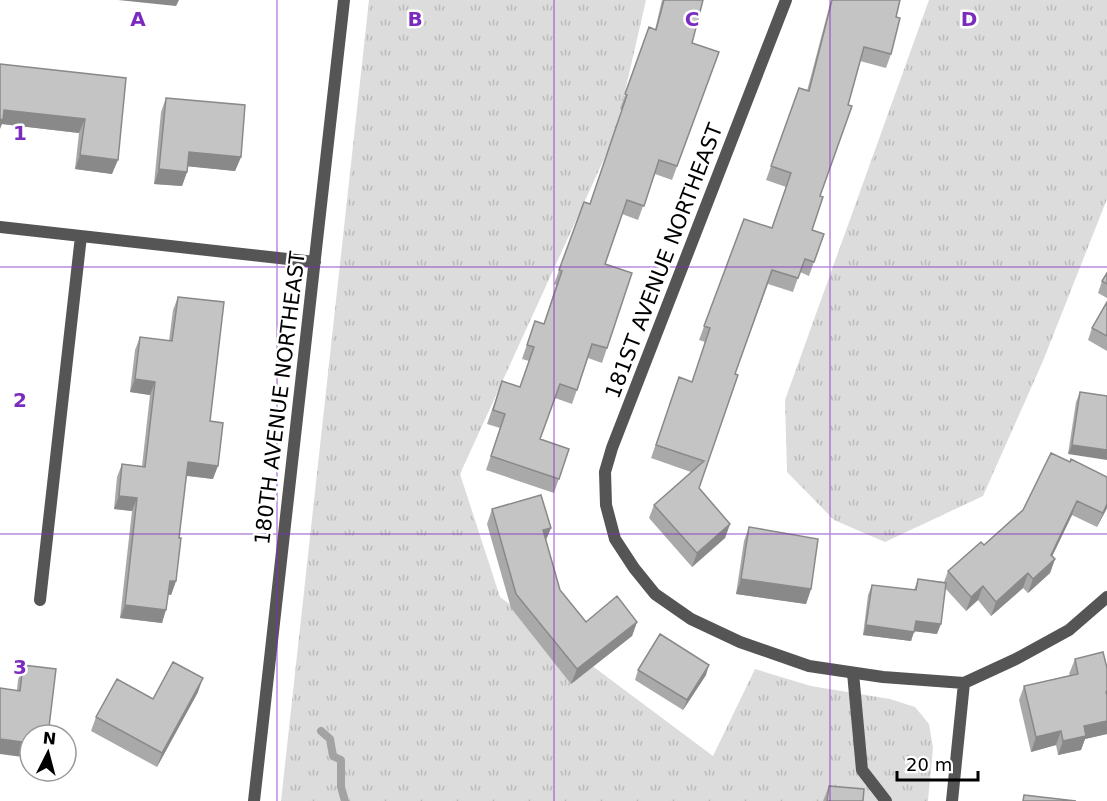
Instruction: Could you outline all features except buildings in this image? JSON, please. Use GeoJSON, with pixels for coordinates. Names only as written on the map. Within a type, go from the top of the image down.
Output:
{"type":"FeatureCollection","features":[{"type":"Feature","properties":{"kind":"street","name":"180TH AVENUE NORTHEAST"},"geometry":{"type":"LineString","coordinates":[[254,801],[344,0]]}},
{"type":"Feature","properties":{"kind":"street","name":"181ST AVENUE NORTHEAST"},"geometry":{"type":"LineString","coordinates":[[786,0],[612,447],[605,472],[606,505],[615,539],[634,568],[655,594],[691,619],[740,642],[809,666],[883,677],[964,684]]}},
{"type":"Feature","properties":{"kind":"street"},"geometry":{"type":"LineString","coordinates":[[0,226],[315,262]]}},
{"type":"Feature","properties":{"kind":"street"},"geometry":{"type":"LineString","coordinates":[[40,600],[81,236]]}},
{"type":"Feature","properties":{"kind":"street"},"geometry":{"type":"LineString","coordinates":[[952,801],[964,684],[1070,630],[1107,597]]}},
{"type":"Feature","properties":{"kind":"street"},"geometry":{"type":"LineString","coordinates":[[853,673],[862,770],[886,801]]}},
{"type":"Feature","properties":{"kind":"green space"},"geometry":{"type":"Polygon","coordinates":[[[369,0],[646,0],[615,135],[460,474],[500,597],[713,756],[755,669],[811,686],[890,699],[915,707],[929,724],[933,748],[928,801],[281,801],[369,0]]]}},
{"type":"Feature","properties":{"kind":"green space"},"geometry":{"type":"Polygon","coordinates":[[[929,0],[1107,0],[1107,199],[1043,361],[983,496],[885,542],[834,520],[787,472],[785,400],[929,0]]]}},
{"type":"Feature","properties":{"kind":"waterway"},"geometry":{"type":"LineString","coordinates":[[321,731],[330,739],[333,756],[341,760],[341,787],[345,801]]}}]}
